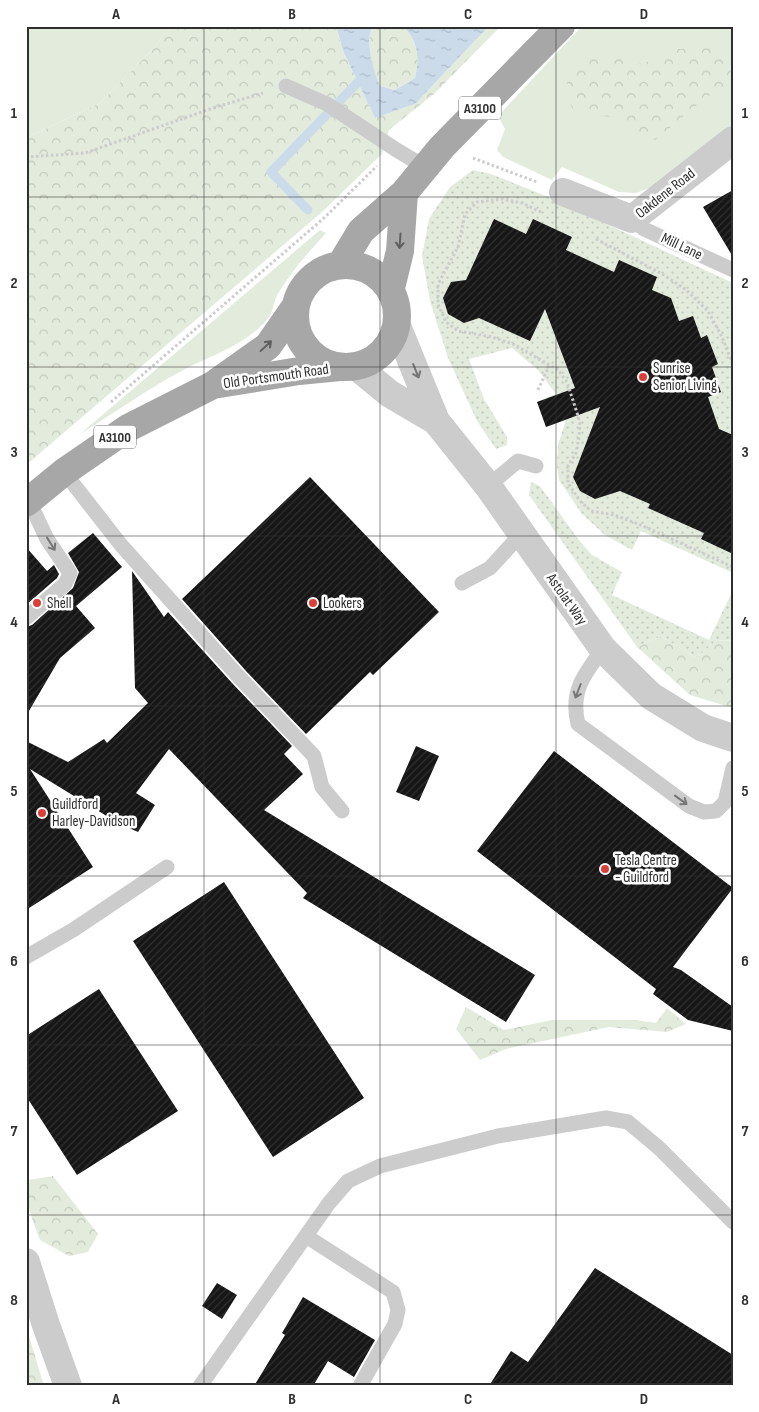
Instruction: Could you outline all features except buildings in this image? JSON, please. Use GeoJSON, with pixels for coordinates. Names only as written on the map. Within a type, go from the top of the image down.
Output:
{"type":"FeatureCollection","features":[{"type":"Feature","properties":{"kind":"main road","name":"A3100"},"geometry":{"type":"LineString","coordinates":[[341,264],[361,231],[404,193],[442,147],[561,26]]}},
{"type":"Feature","properties":{"kind":"main road"},"geometry":{"type":"LineString","coordinates":[[391,288],[400,251],[404,193]]}},
{"type":"Feature","properties":{"kind":"main road"},"geometry":{"type":"LineString","coordinates":[[341,264],[372,269],[381,276],[391,288],[397,310],[397,326],[392,340],[383,352],[371,361],[348,367],[324,363],[310,353],[300,340],[295,324],[295,307],[301,291],[311,278],[325,269],[341,264]]}},
{"type":"Feature","properties":{"kind":"main road","name":"Old Portsmouth Road"},"geometry":{"type":"LineString","coordinates":[[28,502],[64,472],[128,428],[212,385],[268,346],[295,307]]}},
{"type":"Feature","properties":{"kind":"main road","name":"Old Portsmouth Road"},"geometry":{"type":"LineString","coordinates":[[212,385],[299,371],[348,367]]}},
{"type":"Feature","properties":{"kind":"street","name":"Oakdene Road"},"geometry":{"type":"LineString","coordinates":[[563,192],[632,219],[733,140]]}},
{"type":"Feature","properties":{"kind":"street","name":"Astolat Way"},"geometry":{"type":"LineString","coordinates":[[397,326],[436,421],[488,486],[602,649],[651,696],[703,728],[733,738]]}},
{"type":"Feature","properties":{"kind":"street","name":"Astolat Way"},"geometry":{"type":"LineString","coordinates":[[348,367],[436,421]]}},
{"type":"Feature","properties":{"kind":"street"},"geometry":{"type":"LineString","coordinates":[[26,1262],[68,1386]]}},
{"type":"Feature","properties":{"kind":"lane"},"geometry":{"type":"LineString","coordinates":[[286,86],[333,108],[394,149],[425,166]]}},
{"type":"Feature","properties":{"kind":"lane","name":"Mill Lane"},"geometry":{"type":"LineString","coordinates":[[632,219],[644,229],[733,270]]}},
{"type":"Feature","properties":{"kind":"lane"},"geometry":{"type":"LineString","coordinates":[[488,486],[518,461],[536,466]]}},
{"type":"Feature","properties":{"kind":"lane"},"geometry":{"type":"LineString","coordinates":[[64,472],[121,545],[239,677],[314,756],[322,787],[342,811]]}},
{"type":"Feature","properties":{"kind":"lane"},"geometry":{"type":"LineString","coordinates":[[26,618],[65,584],[70,573],[47,539],[28,502]]}},
{"type":"Feature","properties":{"kind":"lane"},"geometry":{"type":"LineString","coordinates":[[462,583],[490,568],[521,534]]}},
{"type":"Feature","properties":{"kind":"lane"},"geometry":{"type":"LineString","coordinates":[[602,649],[588,668],[575,700],[574,711],[578,724],[689,806],[704,812],[716,811],[725,802],[733,768]]}},
{"type":"Feature","properties":{"kind":"lane"},"geometry":{"type":"LineString","coordinates":[[26,957],[73,930],[167,867]]}},
{"type":"Feature","properties":{"kind":"lane"},"geometry":{"type":"LineString","coordinates":[[200,1386],[329,1202],[348,1181],[380,1166],[498,1136],[606,1118],[628,1122],[659,1148],[733,1222]]}},
{"type":"Feature","properties":{"kind":"lane"},"geometry":{"type":"LineString","coordinates":[[306,1236],[393,1292],[398,1310],[395,1324],[360,1386]]}},
{"type":"Feature","properties":{"kind":"path"},"geometry":{"type":"LineString","coordinates":[[26,157],[85,153],[213,108],[286,86]]}},
{"type":"Feature","properties":{"kind":"path"},"geometry":{"type":"LineString","coordinates":[[442,147],[563,192]]}},
{"type":"Feature","properties":{"kind":"path"},"geometry":{"type":"LineString","coordinates":[[108,404],[324,218],[394,149]]}},
{"type":"Feature","properties":{"kind":"path"},"geometry":{"type":"LineString","coordinates":[[546,214],[522,203],[502,199],[477,202],[465,214],[458,247],[438,284],[438,304],[446,322],[458,331],[492,337],[513,344],[558,370],[567,382],[580,422],[576,453],[568,466],[568,483],[580,501],[592,511],[614,515],[641,525],[733,567]]}},
{"type":"Feature","properties":{"kind":"path"},"geometry":{"type":"LineString","coordinates":[[588,234],[664,275],[708,311],[722,337],[733,365]]}},
{"type":"Feature","properties":{"kind":"path"},"geometry":{"type":"LineString","coordinates":[[538,390],[549,366]]}},
{"type":"Feature","properties":{"kind":"green space"},"geometry":{"type":"Polygon","coordinates":[[[26,26],[172,26],[149,53],[100,103],[26,138],[26,26]]]}},
{"type":"Feature","properties":{"kind":"green space"},"geometry":{"type":"Polygon","coordinates":[[[172,26],[336,26],[343,51],[375,118],[415,104],[489,26],[501,26],[435,93],[389,130],[382,154],[322,212],[26,465],[26,138],[100,103],[149,53],[172,26]]]}},
{"type":"Feature","properties":{"kind":"green space"},"geometry":{"type":"Polygon","coordinates":[[[373,26],[402,26],[414,43],[417,57],[415,78],[395,90],[379,86],[369,39],[373,26]]]}},
{"type":"Feature","properties":{"kind":"green space"},"geometry":{"type":"Polygon","coordinates":[[[582,26],[733,26],[733,124],[652,187],[636,193],[619,192],[562,167],[552,180],[503,157],[497,150],[505,129],[498,116],[582,26]]]}},
{"type":"Feature","properties":{"kind":"green space"},"geometry":{"type":"Polygon","coordinates":[[[723,48],[733,59],[733,86],[708,96],[655,140],[610,117],[575,112],[563,93],[574,65],[596,52],[642,64],[676,49],[723,48]]]}},
{"type":"Feature","properties":{"kind":"green space"},"geometry":{"type":"Polygon","coordinates":[[[473,170],[491,174],[551,198],[733,283],[733,573],[641,531],[632,550],[605,535],[582,514],[559,480],[557,465],[558,445],[566,420],[546,427],[537,402],[556,394],[538,370],[512,348],[469,359],[484,399],[507,437],[507,445],[496,449],[477,421],[448,358],[430,301],[422,256],[429,219],[450,187],[473,170]]]}},
{"type":"Feature","properties":{"kind":"green space"},"geometry":{"type":"Polygon","coordinates":[[[320,230],[326,233],[290,276],[279,292],[269,316],[254,332],[236,344],[160,383],[80,434],[320,230]]]}},
{"type":"Feature","properties":{"kind":"green space"},"geometry":{"type":"Polygon","coordinates":[[[531,482],[540,486],[578,539],[592,555],[622,572],[612,595],[709,640],[733,590],[733,641],[717,640],[696,658],[661,636],[637,647],[529,495],[531,482]]]}},
{"type":"Feature","properties":{"kind":"green space"},"geometry":{"type":"Polygon","coordinates":[[[661,636],[696,658],[717,640],[733,641],[733,708],[690,695],[637,647],[661,636]]]}},
{"type":"Feature","properties":{"kind":"green space"},"geometry":{"type":"Polygon","coordinates":[[[466,1007],[504,1030],[552,1020],[636,1020],[656,1023],[667,1008],[686,1024],[667,1032],[609,1027],[506,1049],[480,1060],[456,1029],[466,1007]]]}},
{"type":"Feature","properties":{"kind":"green space"},"geometry":{"type":"Polygon","coordinates":[[[53,1176],[98,1234],[88,1252],[69,1256],[40,1240],[26,1195],[28,1180],[53,1176]]]}},
{"type":"Feature","properties":{"kind":"green space"},"geometry":{"type":"Polygon","coordinates":[[[26,1333],[28,1333],[44,1386],[26,1386],[26,1333]]]}},
{"type":"Feature","properties":{"kind":"water"},"geometry":{"type":"Polygon","coordinates":[[[336,26],[373,26],[369,39],[373,64],[380,86],[395,90],[415,78],[417,71],[414,43],[402,26],[489,26],[415,104],[375,118],[343,51],[336,26]]]}},
{"type":"Feature","properties":{"kind":"waterway"},"geometry":{"type":"LineString","coordinates":[[308,210],[271,172],[358,82]]}},
{"type":"Feature","properties":{"kind":"place","name":"Sunrise Senior Living"},"geometry":{"type":"Point","coordinates":[643,377]}},
{"type":"Feature","properties":{"kind":"place","name":"Shell"},"geometry":{"type":"Point","coordinates":[37,603]}},
{"type":"Feature","properties":{"kind":"place","name":"Lookers"},"geometry":{"type":"Point","coordinates":[313,603]}},
{"type":"Feature","properties":{"kind":"place","name":"Guildford Harley-Davidson"},"geometry":{"type":"Point","coordinates":[42,813]}},
{"type":"Feature","properties":{"kind":"place","name":"Tesla Centre - Guildford"},"geometry":{"type":"Point","coordinates":[605,869]}}]}
